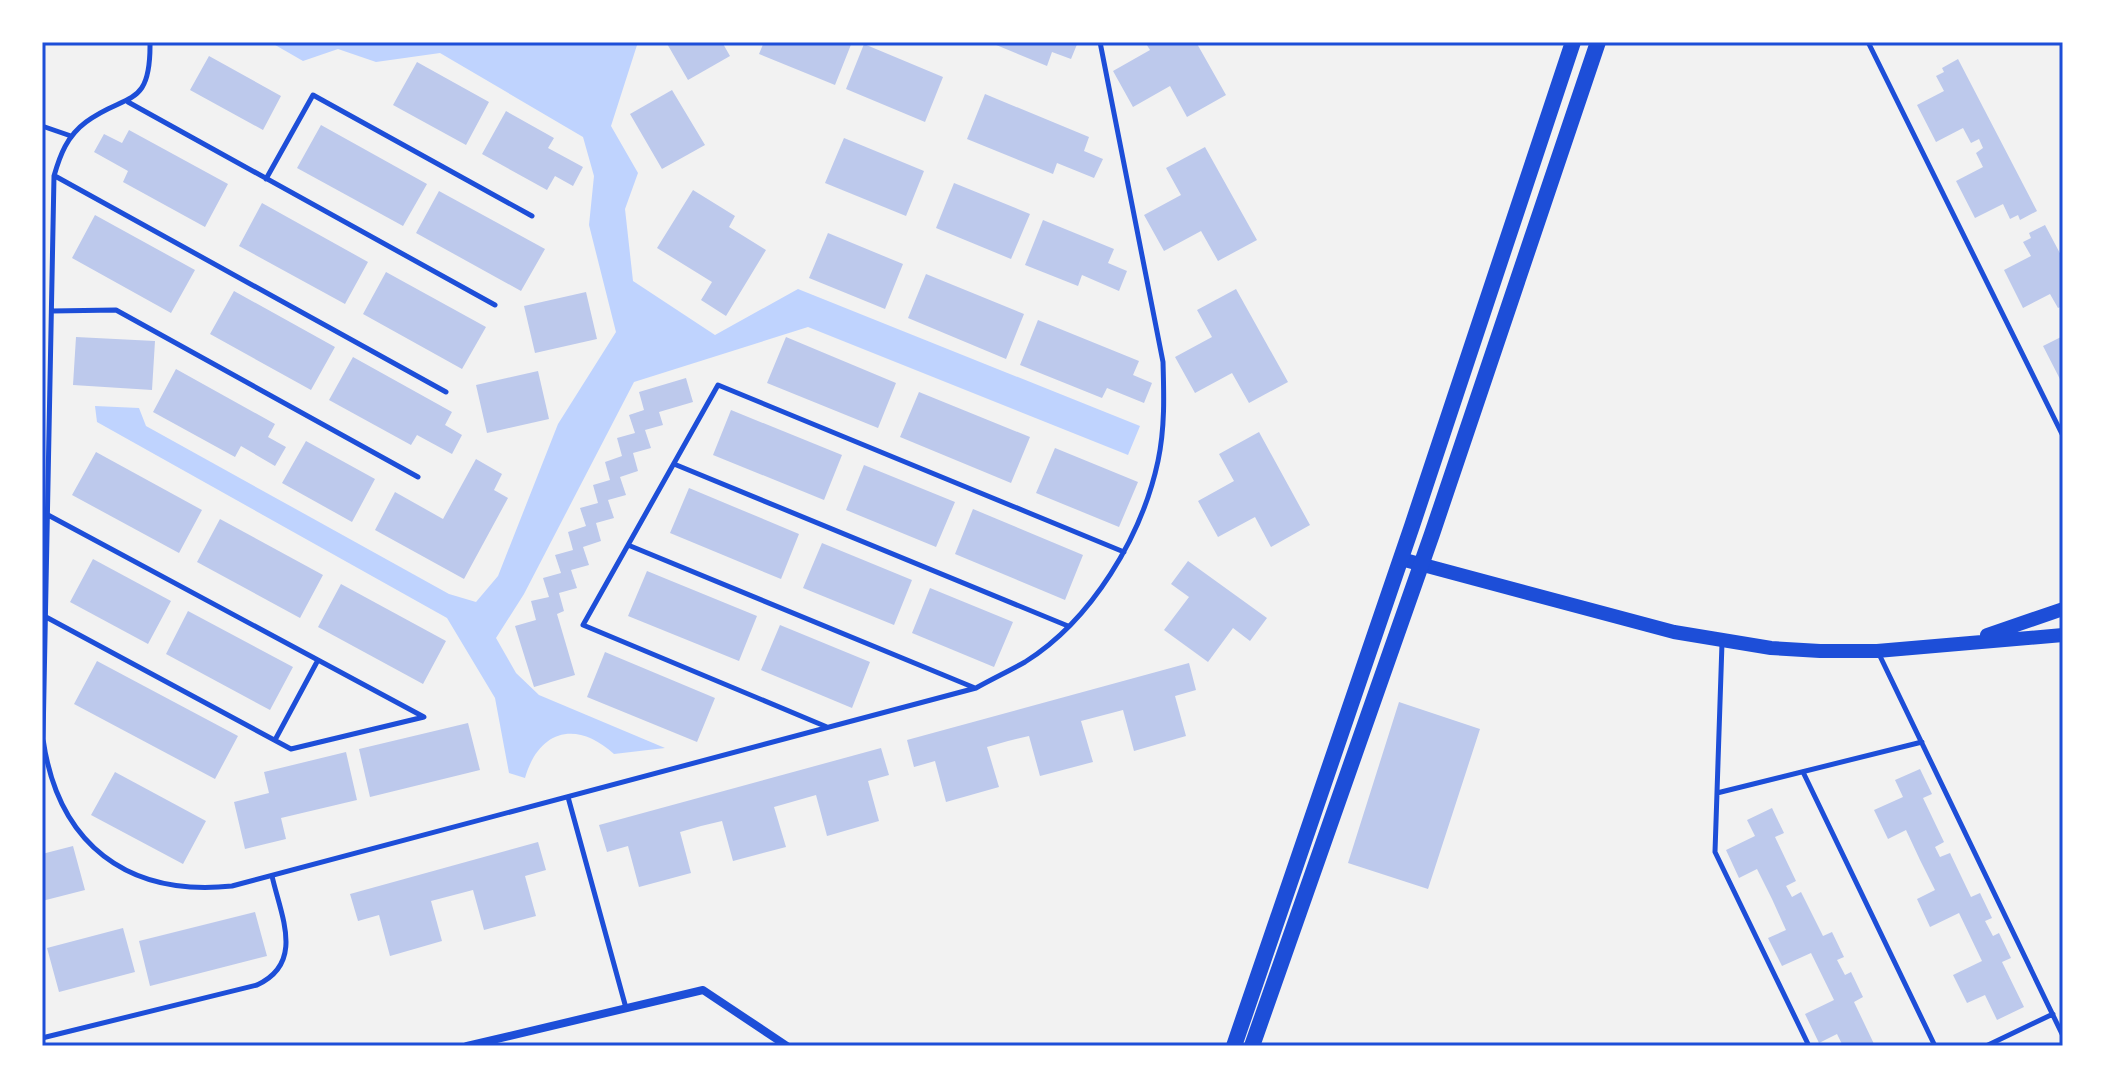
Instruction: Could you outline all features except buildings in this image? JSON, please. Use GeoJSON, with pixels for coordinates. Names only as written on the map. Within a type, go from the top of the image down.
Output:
{"type":"FeatureCollection","features":[{"type":"Feature","properties":{"kind":"main road"},"geometry":{"type":"LineString","coordinates":[[1234,1046],[1401,559],[1573,42]]}},
{"type":"Feature","properties":{"kind":"main road"},"geometry":{"type":"LineString","coordinates":[[1252,1046],[1598,42]]}},
{"type":"Feature","properties":{"kind":"street"},"geometry":{"type":"LineString","coordinates":[[1401,559],[1722,642],[1820,651],[1877,651],[2063,635]]}},
{"type":"Feature","properties":{"kind":"street"},"geometry":{"type":"LineString","coordinates":[[1968,642],[2063,609]]}},
{"type":"Feature","properties":{"kind":"street"},"geometry":{"type":"LineString","coordinates":[[467,1046],[703,990],[787,1046]]}},
{"type":"Feature","properties":{"kind":"lane"},"geometry":{"type":"LineString","coordinates":[[150,42],[149,74],[139,92],[128,102],[86,122],[71,136],[60,155],[54,176],[43,739],[47,769],[57,798],[72,824],[93,846],[116,865],[143,878],[172,887],[202,889],[232,886],[272,876],[976,688],[1027,660],[1068,626],[1098,593],[1124,552],[1145,507],[1158,460],[1164,411],[1163,362],[1100,42]]}},
{"type":"Feature","properties":{"kind":"lane"},"geometry":{"type":"LineString","coordinates":[[1868,42],[2063,436]]}},
{"type":"Feature","properties":{"kind":"lane"},"geometry":{"type":"LineString","coordinates":[[266,179],[313,95],[532,216]]}},
{"type":"Feature","properties":{"kind":"lane"},"geometry":{"type":"LineString","coordinates":[[128,102],[495,305]]}},
{"type":"Feature","properties":{"kind":"lane"},"geometry":{"type":"LineString","coordinates":[[42,126],[71,136]]}},
{"type":"Feature","properties":{"kind":"lane"},"geometry":{"type":"LineString","coordinates":[[54,176],[446,392]]}},
{"type":"Feature","properties":{"kind":"lane"},"geometry":{"type":"LineString","coordinates":[[52,311],[116,310],[418,477]]}},
{"type":"Feature","properties":{"kind":"lane"},"geometry":{"type":"LineString","coordinates":[[828,727],[583,625],[718,385],[1124,552]]}},
{"type":"Feature","properties":{"kind":"lane"},"geometry":{"type":"LineString","coordinates":[[674,464],[1068,626]]}},
{"type":"Feature","properties":{"kind":"lane"},"geometry":{"type":"LineString","coordinates":[[46,617],[291,749],[424,717],[48,515]]}},
{"type":"Feature","properties":{"kind":"lane"},"geometry":{"type":"LineString","coordinates":[[628,545],[976,688]]}},
{"type":"Feature","properties":{"kind":"lane"},"geometry":{"type":"LineString","coordinates":[[1722,642],[1715,852],[1809,1046]]}},
{"type":"Feature","properties":{"kind":"lane"},"geometry":{"type":"LineString","coordinates":[[1877,651],[2063,1036]]}},
{"type":"Feature","properties":{"kind":"lane"},"geometry":{"type":"LineString","coordinates":[[275,740],[318,660]]}},
{"type":"Feature","properties":{"kind":"lane"},"geometry":{"type":"LineString","coordinates":[[1717,793],[1922,742]]}},
{"type":"Feature","properties":{"kind":"lane"},"geometry":{"type":"LineString","coordinates":[[1803,772],[1935,1046]]}},
{"type":"Feature","properties":{"kind":"lane"},"geometry":{"type":"LineString","coordinates":[[568,797],[626,1008]]}},
{"type":"Feature","properties":{"kind":"lane"},"geometry":{"type":"LineString","coordinates":[[42,1038],[257,985],[270,979],[286,955],[286,940],[272,876]]}},
{"type":"Feature","properties":{"kind":"lane"},"geometry":{"type":"LineString","coordinates":[[1986,1046],[2053,1014]]}},
{"type":"Feature","properties":{"kind":"water"},"geometry":{"type":"Polygon","coordinates":[[[270,42],[638,42],[611,126],[638,173],[625,209],[633,281],[715,335],[798,289],[1140,426],[1128,455],[808,327],[634,382],[524,594],[496,638],[516,673],[539,695],[665,748],[614,754],[586,737],[561,735],[540,749],[525,778],[509,773],[495,698],[447,618],[97,422],[95,406],[139,408],[146,426],[449,594],[476,602],[498,576],[558,424],[616,332],[589,225],[594,176],[583,137],[440,53],[376,62],[338,49],[303,61],[270,42]]]}}]}
